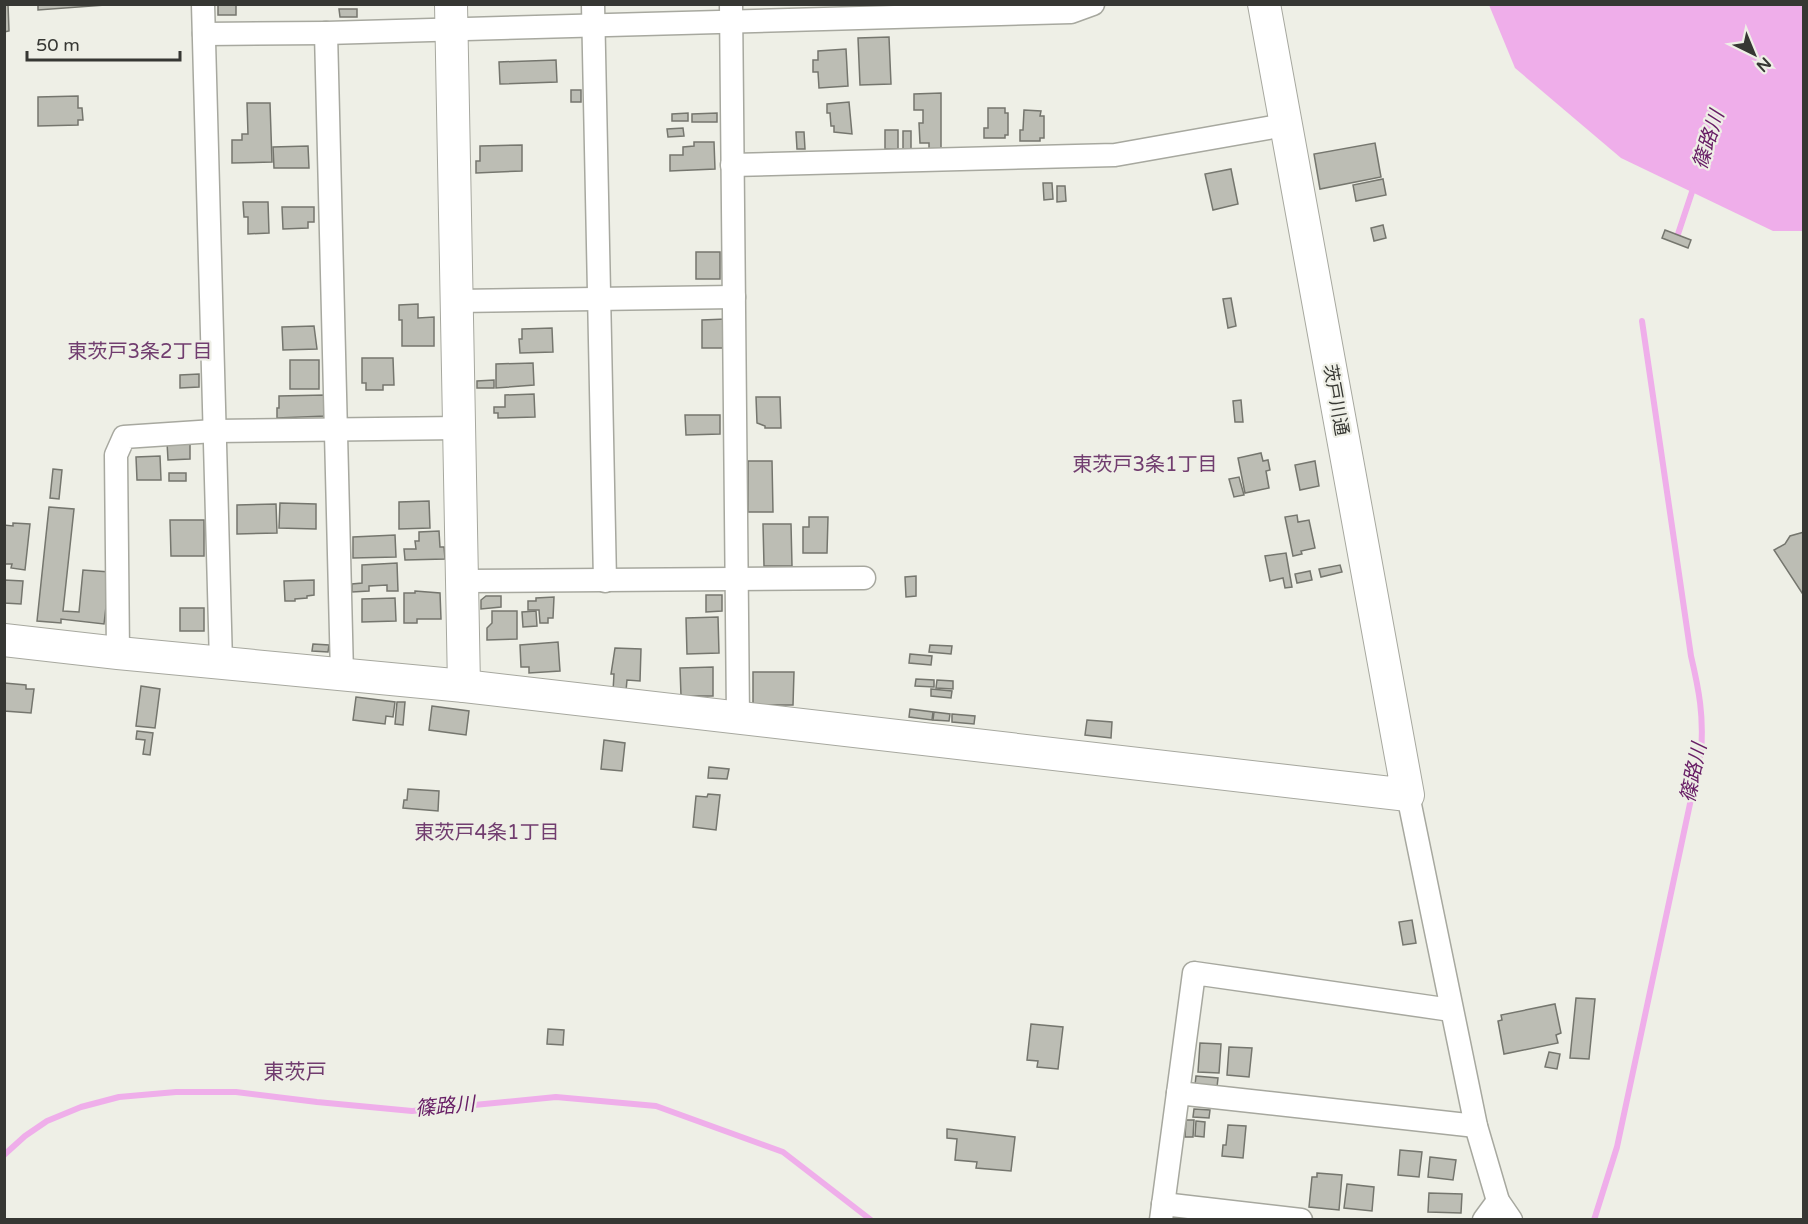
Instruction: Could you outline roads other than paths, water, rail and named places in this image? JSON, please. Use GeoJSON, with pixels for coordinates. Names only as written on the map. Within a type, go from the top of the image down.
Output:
{"type":"FeatureCollection","features":[{"type":"Feature","properties":{"kind":"street"},"geometry":{"type":"LineString","coordinates":[[203,4],[221,663]]}},
{"type":"Feature","properties":{"kind":"street","name":"茨戸川通"},"geometry":{"type":"LineString","coordinates":[[1264,4],[1408,795]]}},
{"type":"Feature","properties":{"kind":"street"},"geometry":{"type":"LineString","coordinates":[[204,34],[326,33],[452,16],[1071,12],[1086,6]]}},
{"type":"Feature","properties":{"kind":"street"},"geometry":{"type":"LineString","coordinates":[[731,13],[738,718]]}},
{"type":"Feature","properties":{"kind":"street"},"geometry":{"type":"LineString","coordinates":[[593,14],[605,581]]}},
{"type":"Feature","properties":{"kind":"street"},"geometry":{"type":"LineString","coordinates":[[452,16],[464,686]]}},
{"type":"Feature","properties":{"kind":"street"},"geometry":{"type":"LineString","coordinates":[[326,33],[342,674]]}},
{"type":"Feature","properties":{"kind":"street"},"geometry":{"type":"LineString","coordinates":[[732,165],[1115,155],[1285,125]]}},
{"type":"Feature","properties":{"kind":"street"},"geometry":{"type":"LineString","coordinates":[[457,301],[734,297]]}},
{"type":"Feature","properties":{"kind":"street"},"geometry":{"type":"LineString","coordinates":[[118,653],[116,455],[124,437],[214,431],[459,428]]}},
{"type":"Feature","properties":{"kind":"street"},"geometry":{"type":"LineString","coordinates":[[462,581],[864,578]]}},
{"type":"Feature","properties":{"kind":"street"},"geometry":{"type":"LineString","coordinates":[[4,640],[464,686],[1408,795],[1476,1126],[1504,1210],[1485,1220]]}},
{"type":"Feature","properties":{"kind":"street"},"geometry":{"type":"LineString","coordinates":[[1302,1220],[1162,1212],[1194,973],[1451,1010]]}},
{"type":"Feature","properties":{"kind":"street"},"geometry":{"type":"LineString","coordinates":[[1178,1093],[1476,1126]]}},
{"type":"Feature","properties":{"kind":"water"},"geometry":{"type":"Polygon","coordinates":[[[1489,5],[1803,5],[1803,231],[1773,231],[1621,158],[1515,68],[1489,5]]]}},
{"type":"Feature","properties":{"kind":"waterway","name":"篠路川"},"geometry":{"type":"LineString","coordinates":[[1678,234],[1694,186]]}},
{"type":"Feature","properties":{"kind":"waterway","name":"篠路川"},"geometry":{"type":"LineString","coordinates":[[1594,1220],[1617,1147],[1702,739],[1700,703],[1691,656],[1642,321]]}},
{"type":"Feature","properties":{"kind":"waterway","name":"篠路川"},"geometry":{"type":"LineString","coordinates":[[4,1155],[25,1136],[47,1121],[81,1107],[119,1097],[176,1092],[236,1092],[412,1111],[556,1097],[656,1106],[783,1152],[871,1220]]}},
{"type":"Feature","properties":{"kind":"district","name":"東茨戸3条2丁目"},"geometry":{"type":"Point","coordinates":[140,352]}},
{"type":"Feature","properties":{"kind":"district","name":"東茨戸3条1丁目"},"geometry":{"type":"Point","coordinates":[1145,465]}},
{"type":"Feature","properties":{"kind":"district","name":"東茨戸4条1丁目"},"geometry":{"type":"Point","coordinates":[487,833]}},
{"type":"Feature","properties":{"kind":"district","name":"東茨戸"},"geometry":{"type":"Point","coordinates":[295,1072]}}]}
